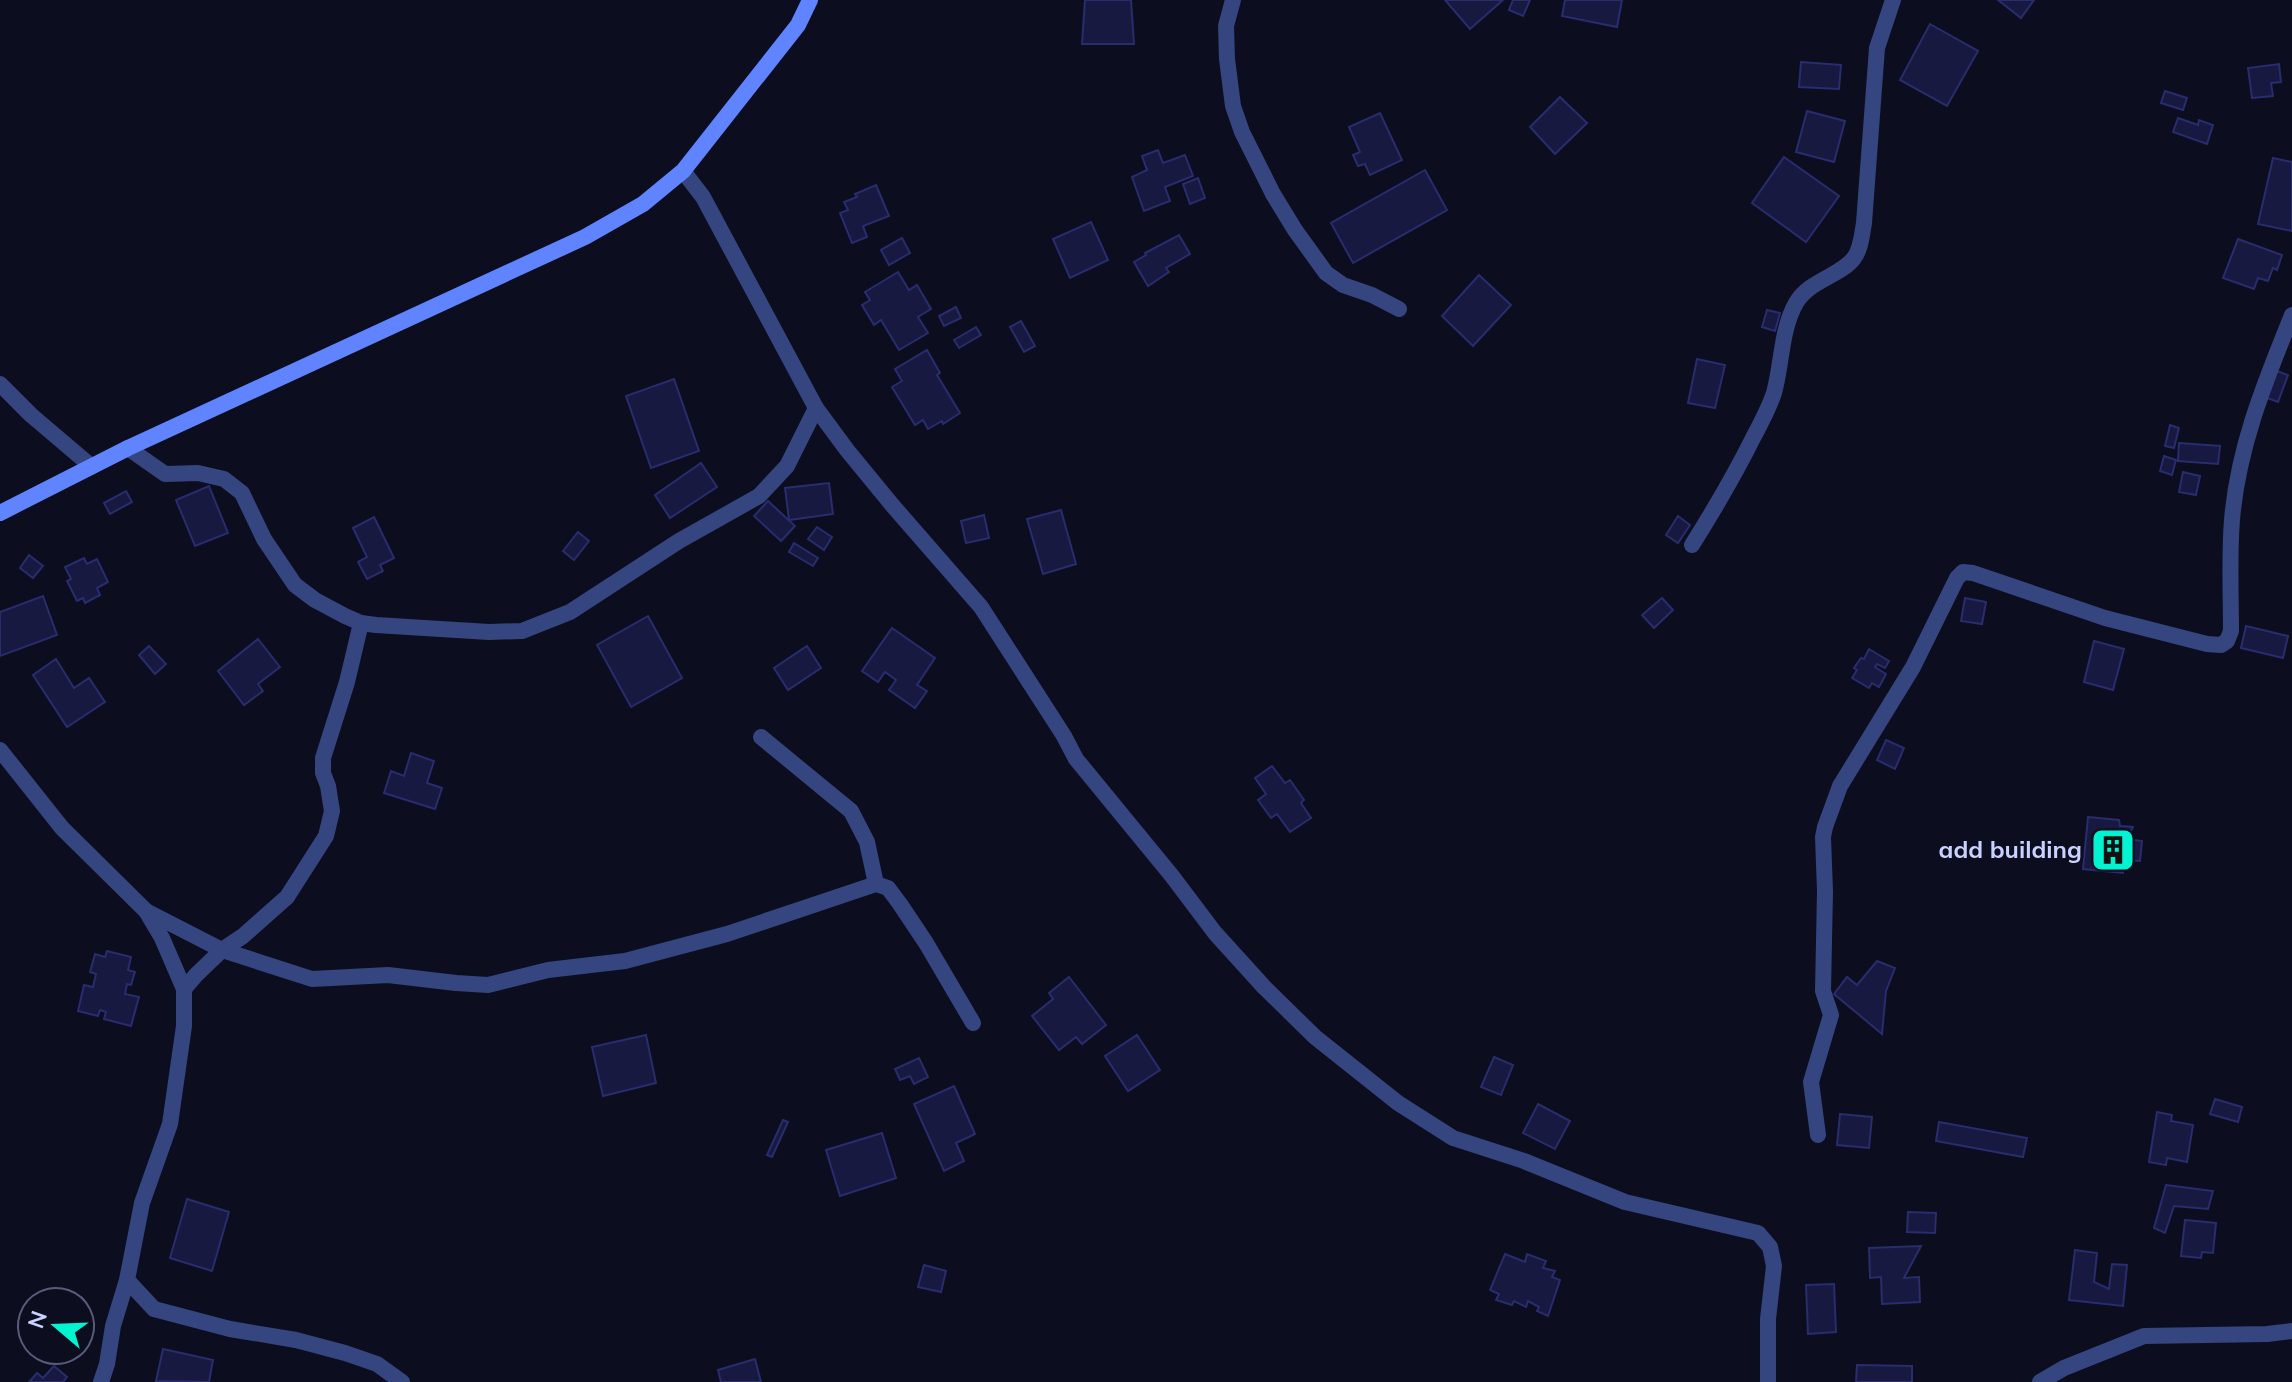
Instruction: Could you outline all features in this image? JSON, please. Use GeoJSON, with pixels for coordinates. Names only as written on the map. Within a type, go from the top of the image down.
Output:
{"type":"FeatureCollection","features":[{"type":"Feature","properties":{"kind":"street"},"geometry":{"type":"LineString","coordinates":[[0,513],[128,448],[585,237],[643,204],[683,171],[798,25],[810,0]]}},
{"type":"Feature","properties":{"kind":"street"},"geometry":{"type":"LineString","coordinates":[[1233,0],[1226,26],[1233,106],[1242,132],[1273,194],[1326,273],[1343,285],[1399,309]]}},
{"type":"Feature","properties":{"kind":"street"},"geometry":{"type":"LineString","coordinates":[[1692,545],[1761,423],[1773,394],[1795,303],[1822,278],[1854,258],[1857,251],[1864,223],[1877,48],[1893,0]]}},
{"type":"Feature","properties":{"kind":"street"},"geometry":{"type":"LineString","coordinates":[[683,171],[703,197],[816,408],[893,506],[981,607],[1076,759],[1215,933],[1315,1037],[1398,1103],[1453,1138],[1524,1161],[1625,1202],[1758,1233],[1770,1247],[1774,1266],[1768,1319],[1768,1382]]}},
{"type":"Feature","properties":{"kind":"street"},"geometry":{"type":"LineString","coordinates":[[1818,1135],[1811,1082],[1831,1015],[1823,991],[1825,827],[1840,786],[1913,667],[1957,578],[1963,572],[1973,573],[2105,618],[2207,644],[2221,645],[2227,641],[2231,631],[2232,520],[2241,462],[2255,407],[2292,315]]}},
{"type":"Feature","properties":{"kind":"street"},"geometry":{"type":"LineString","coordinates":[[0,384],[91,466]]}},
{"type":"Feature","properties":{"kind":"street"},"geometry":{"type":"LineString","coordinates":[[128,448],[165,474],[198,473],[224,479],[242,493],[264,539],[295,585],[315,600],[361,623],[522,631],[570,612],[679,541],[759,496],[787,466],[816,408]]}},
{"type":"Feature","properties":{"kind":"street"},"geometry":{"type":"LineString","coordinates":[[184,989],[222,950],[243,936],[287,897],[326,836],[332,811],[323,773],[323,758],[347,682],[361,623]]}},
{"type":"Feature","properties":{"kind":"street"},"geometry":{"type":"LineString","coordinates":[[761,737],[851,811],[867,842],[876,884]]}},
{"type":"Feature","properties":{"kind":"street"},"geometry":{"type":"LineString","coordinates":[[0,750],[62,828],[146,911],[162,938],[184,989],[184,1026],[170,1124],[142,1203],[127,1280],[101,1382]]}},
{"type":"Feature","properties":{"kind":"street"},"geometry":{"type":"LineString","coordinates":[[146,911],[222,950],[312,979],[388,975],[488,985],[548,970],[625,961],[727,934],[876,884],[888,888],[900,904],[973,1023]]}},
{"type":"Feature","properties":{"kind":"street"},"geometry":{"type":"LineString","coordinates":[[127,1280],[154,1309],[230,1329],[296,1340],[345,1353],[377,1364],[402,1382]]}},
{"type":"Feature","properties":{"kind":"street"},"geometry":{"type":"LineString","coordinates":[[2040,1382],[2064,1368],[2144,1336],[2292,1331]]}},
{"type":"Feature","properties":{"kind":"building"},"geometry":{"type":"Polygon","coordinates":[[[1085,0],[1131,0],[1134,44],[1082,44],[1085,0]]]}},
{"type":"Feature","properties":{"kind":"building"},"geometry":{"type":"Polygon","coordinates":[[[1445,0],[1503,0],[1470,29],[1445,0]]]}},
{"type":"Feature","properties":{"kind":"building"},"geometry":{"type":"Polygon","coordinates":[[[1513,0],[1530,0],[1523,16],[1509,10],[1513,0]]]}},
{"type":"Feature","properties":{"kind":"building"},"geometry":{"type":"Polygon","coordinates":[[[1565,0],[1622,0],[1617,27],[1562,16],[1565,0]]]}},
{"type":"Feature","properties":{"kind":"building"},"geometry":{"type":"Polygon","coordinates":[[[1998,0],[2034,0],[2021,18],[1998,0]]]}},
{"type":"Feature","properties":{"kind":"building"},"geometry":{"type":"Polygon","coordinates":[[[1930,24],[1978,51],[1947,106],[1900,80],[1930,24]]]}},
{"type":"Feature","properties":{"kind":"building"},"geometry":{"type":"Polygon","coordinates":[[[1801,62],[1841,65],[1839,89],[1799,87],[1801,62]]]}},
{"type":"Feature","properties":{"kind":"building"},"geometry":{"type":"Polygon","coordinates":[[[2279,64],[2281,82],[2271,83],[2273,96],[2252,98],[2248,68],[2279,64]]]}},
{"type":"Feature","properties":{"kind":"building"},"geometry":{"type":"Polygon","coordinates":[[[2165,91],[2187,98],[2183,110],[2161,103],[2165,91]]]}},
{"type":"Feature","properties":{"kind":"building"},"geometry":{"type":"Polygon","coordinates":[[[1560,97],[1587,123],[1555,154],[1530,127],[1560,97]]]}},
{"type":"Feature","properties":{"kind":"building"},"geometry":{"type":"Polygon","coordinates":[[[1807,111],[1845,121],[1834,162],[1796,152],[1807,111]]]}},
{"type":"Feature","properties":{"kind":"building"},"geometry":{"type":"Polygon","coordinates":[[[1380,113],[1402,160],[1370,175],[1365,164],[1358,166],[1353,155],[1360,152],[1349,127],[1380,113]]]}},
{"type":"Feature","properties":{"kind":"building"},"geometry":{"type":"Polygon","coordinates":[[[2178,118],[2198,125],[2199,120],[2213,125],[2207,144],[2173,132],[2178,118]]]}},
{"type":"Feature","properties":{"kind":"building"},"geometry":{"type":"Polygon","coordinates":[[[1158,150],[1163,163],[1185,155],[1193,176],[1165,187],[1170,201],[1144,211],[1132,177],[1147,170],[1142,156],[1158,150]]]}},
{"type":"Feature","properties":{"kind":"building"},"geometry":{"type":"Polygon","coordinates":[[[1784,157],[1839,196],[1806,242],[1752,203],[1784,157]]]}},
{"type":"Feature","properties":{"kind":"building"},"geometry":{"type":"Polygon","coordinates":[[[2273,158],[2292,162],[2292,231],[2258,224],[2273,158]]]}},
{"type":"Feature","properties":{"kind":"building"},"geometry":{"type":"Polygon","coordinates":[[[1425,170],[1447,210],[1353,263],[1331,223],[1425,170]]]}},
{"type":"Feature","properties":{"kind":"building"},"geometry":{"type":"Polygon","coordinates":[[[1198,178],[1205,198],[1190,204],[1183,184],[1198,178]]]}},
{"type":"Feature","properties":{"kind":"building"},"geometry":{"type":"Polygon","coordinates":[[[876,185],[889,216],[863,226],[867,237],[852,243],[840,213],[848,210],[844,202],[876,185]]]}},
{"type":"Feature","properties":{"kind":"building"},"geometry":{"type":"Polygon","coordinates":[[[1091,222],[1108,260],[1070,278],[1053,239],[1091,222]]]}},
{"type":"Feature","properties":{"kind":"building"},"geometry":{"type":"Polygon","coordinates":[[[1179,235],[1190,254],[1166,268],[1169,272],[1148,286],[1134,262],[1179,235]]]}},
{"type":"Feature","properties":{"kind":"building"},"geometry":{"type":"Polygon","coordinates":[[[902,238],[910,253],[889,265],[881,250],[902,238]]]}},
{"type":"Feature","properties":{"kind":"building"},"geometry":{"type":"Polygon","coordinates":[[[2238,239],[2282,255],[2277,270],[2273,268],[2268,281],[2258,278],[2254,289],[2223,278],[2238,239]]]}},
{"type":"Feature","properties":{"kind":"building"},"geometry":{"type":"Polygon","coordinates":[[[898,272],[909,290],[917,285],[931,309],[918,317],[928,333],[899,350],[881,320],[874,325],[862,305],[870,300],[865,292],[898,272]]]}},
{"type":"Feature","properties":{"kind":"building"},"geometry":{"type":"Polygon","coordinates":[[[1479,275],[1511,305],[1473,346],[1442,316],[1479,275]]]}},
{"type":"Feature","properties":{"kind":"building"},"geometry":{"type":"Polygon","coordinates":[[[956,307],[961,318],[944,326],[939,316],[956,307]]]}},
{"type":"Feature","properties":{"kind":"building"},"geometry":{"type":"Polygon","coordinates":[[[1767,310],[1780,313],[1775,331],[1762,327],[1767,310]]]}},
{"type":"Feature","properties":{"kind":"building"},"geometry":{"type":"Polygon","coordinates":[[[1021,321],[1035,346],[1024,352],[1010,327],[1021,321]]]}},
{"type":"Feature","properties":{"kind":"building"},"geometry":{"type":"Polygon","coordinates":[[[976,327],[981,335],[959,348],[954,340],[976,327]]]}},
{"type":"Feature","properties":{"kind":"building"},"geometry":{"type":"Polygon","coordinates":[[[927,350],[940,373],[937,375],[960,413],[928,429],[923,420],[915,425],[892,387],[902,381],[895,369],[927,350]]]}},
{"type":"Feature","properties":{"kind":"building"},"geometry":{"type":"Polygon","coordinates":[[[1697,359],[1725,365],[1715,408],[1688,403],[1697,359]]]}},
{"type":"Feature","properties":{"kind":"building"},"geometry":{"type":"Polygon","coordinates":[[[2277,371],[2288,375],[2278,402],[2267,398],[2277,371]]]}},
{"type":"Feature","properties":{"kind":"building"},"geometry":{"type":"Polygon","coordinates":[[[674,379],[699,451],[651,468],[626,396],[674,379]]]}},
{"type":"Feature","properties":{"kind":"building"},"geometry":{"type":"Polygon","coordinates":[[[2170,425],[2179,428],[2174,448],[2165,446],[2170,425]]]}},
{"type":"Feature","properties":{"kind":"building"},"geometry":{"type":"Polygon","coordinates":[[[2179,443],[2220,446],[2218,464],[2178,461],[2179,443]]]}},
{"type":"Feature","properties":{"kind":"building"},"geometry":{"type":"Polygon","coordinates":[[[2164,456],[2176,460],[2172,475],[2160,471],[2164,456]]]}},
{"type":"Feature","properties":{"kind":"building"},"geometry":{"type":"Polygon","coordinates":[[[701,463],[717,487],[670,518],[655,495],[701,463]]]}},
{"type":"Feature","properties":{"kind":"building"},"geometry":{"type":"Polygon","coordinates":[[[2183,472],[2200,476],[2196,495],[2179,492],[2183,472]]]}},
{"type":"Feature","properties":{"kind":"building"},"geometry":{"type":"Polygon","coordinates":[[[829,483],[833,514],[789,520],[785,488],[829,483]]]}},
{"type":"Feature","properties":{"kind":"building"},"geometry":{"type":"Polygon","coordinates":[[[209,486],[228,533],[195,546],[176,500],[209,486]]]}},
{"type":"Feature","properties":{"kind":"building"},"geometry":{"type":"Polygon","coordinates":[[[126,491],[132,502],[110,514],[104,503],[126,491]]]}},
{"type":"Feature","properties":{"kind":"building"},"geometry":{"type":"Polygon","coordinates":[[[768,501],[795,526],[781,541],[754,516],[768,501]]]}},
{"type":"Feature","properties":{"kind":"building"},"geometry":{"type":"Polygon","coordinates":[[[1061,510],[1076,564],[1043,574],[1027,519],[1061,510]]]}},
{"type":"Feature","properties":{"kind":"building"},"geometry":{"type":"Polygon","coordinates":[[[984,515],[989,538],[966,543],[961,521],[984,515]]]}},
{"type":"Feature","properties":{"kind":"building"},"geometry":{"type":"Polygon","coordinates":[[[1678,516],[1690,525],[1678,543],[1666,535],[1678,516]]]}},
{"type":"Feature","properties":{"kind":"building"},"geometry":{"type":"Polygon","coordinates":[[[374,517],[394,558],[380,565],[383,571],[367,579],[358,562],[367,557],[353,528],[374,517]]]}},
{"type":"Feature","properties":{"kind":"building"},"geometry":{"type":"Polygon","coordinates":[[[817,527],[832,537],[824,550],[808,539],[817,527]]]}},
{"type":"Feature","properties":{"kind":"building"},"geometry":{"type":"Polygon","coordinates":[[[578,532],[589,541],[574,560],[563,551],[578,532]]]}},
{"type":"Feature","properties":{"kind":"building"},"geometry":{"type":"Polygon","coordinates":[[[794,543],[818,558],[813,566],[789,552],[794,543]]]}},
{"type":"Feature","properties":{"kind":"building"},"geometry":{"type":"Polygon","coordinates":[[[29,555],[43,566],[33,578],[20,568],[29,555]]]}},
{"type":"Feature","properties":{"kind":"building"},"geometry":{"type":"Polygon","coordinates":[[[84,558],[87,564],[97,559],[108,582],[97,588],[100,595],[85,603],[83,598],[77,601],[67,581],[71,579],[65,567],[84,558]]]}},
{"type":"Feature","properties":{"kind":"building"},"geometry":{"type":"Polygon","coordinates":[[[43,596],[57,635],[0,656],[0,612],[43,596]]]}},
{"type":"Feature","properties":{"kind":"building"},"geometry":{"type":"Polygon","coordinates":[[[1662,598],[1673,610],[1654,628],[1642,615],[1662,598]]]}},
{"type":"Feature","properties":{"kind":"building"},"geometry":{"type":"Polygon","coordinates":[[[1965,598],[1986,602],[1982,624],[1961,621],[1965,598]]]}},
{"type":"Feature","properties":{"kind":"building"},"geometry":{"type":"Polygon","coordinates":[[[648,616],[682,678],[631,707],[597,645],[648,616]]]}},
{"type":"Feature","properties":{"kind":"building"},"geometry":{"type":"Polygon","coordinates":[[[2246,626],[2288,636],[2283,658],[2241,648],[2246,626]]]}},
{"type":"Feature","properties":{"kind":"building"},"geometry":{"type":"Polygon","coordinates":[[[892,628],[935,658],[917,685],[927,691],[915,708],[889,690],[896,680],[885,672],[878,682],[862,671],[892,628]]]}},
{"type":"Feature","properties":{"kind":"building"},"geometry":{"type":"Polygon","coordinates":[[[258,639],[280,667],[258,684],[263,691],[244,705],[218,671],[258,639]]]}},
{"type":"Feature","properties":{"kind":"building"},"geometry":{"type":"Polygon","coordinates":[[[2094,641],[2124,649],[2113,690],[2084,682],[2094,641]]]}},
{"type":"Feature","properties":{"kind":"building"},"geometry":{"type":"Polygon","coordinates":[[[149,646],[166,664],[155,674],[139,655],[149,646]]]}},
{"type":"Feature","properties":{"kind":"building"},"geometry":{"type":"Polygon","coordinates":[[[807,646],[821,668],[788,690],[774,668],[807,646]]]}},
{"type":"Feature","properties":{"kind":"building"},"geometry":{"type":"Polygon","coordinates":[[[1869,649],[1889,661],[1885,668],[1877,664],[1875,667],[1886,674],[1879,687],[1872,683],[1869,688],[1852,678],[1857,670],[1854,668],[1869,649]]]}},
{"type":"Feature","properties":{"kind":"building"},"geometry":{"type":"Polygon","coordinates":[[[56,659],[74,688],[89,678],[105,702],[67,727],[33,675],[56,659]]]}},
{"type":"Feature","properties":{"kind":"building"},"geometry":{"type":"Polygon","coordinates":[[[1886,740],[1904,748],[1895,769],[1877,760],[1886,740]]]}},
{"type":"Feature","properties":{"kind":"building"},"geometry":{"type":"Polygon","coordinates":[[[411,753],[434,761],[427,783],[442,788],[435,809],[384,793],[391,771],[404,776],[411,753]]]}},
{"type":"Feature","properties":{"kind":"building"},"geometry":{"type":"Polygon","coordinates":[[[1272,766],[1285,783],[1290,780],[1304,800],[1301,803],[1311,818],[1290,832],[1277,814],[1271,818],[1258,800],[1266,794],[1255,778],[1272,766]]]}},
{"type":"Feature","properties":{"kind":"building","name":"add building"},"geometry":{"type":"Polygon","coordinates":[[[2088,817],[2119,820],[2120,826],[2133,827],[2127,839],[2142,841],[2140,861],[2125,860],[2123,873],[2083,869],[2088,817]]]}},
{"type":"Feature","properties":{"kind":"building"},"geometry":{"type":"Polygon","coordinates":[[[107,951],[131,957],[128,970],[135,972],[125,994],[139,997],[131,1026],[104,1019],[106,1012],[100,1010],[98,1016],[78,1011],[84,985],[93,987],[96,974],[90,972],[95,954],[105,957],[107,951]]]}},
{"type":"Feature","properties":{"kind":"building"},"geometry":{"type":"Polygon","coordinates":[[[1877,961],[1895,968],[1886,991],[1882,1034],[1834,994],[1847,977],[1857,985],[1877,961]]]}},
{"type":"Feature","properties":{"kind":"building"},"geometry":{"type":"Polygon","coordinates":[[[1069,977],[1106,1025],[1082,1044],[1076,1037],[1059,1050],[1032,1016],[1053,999],[1049,993],[1069,977]]]}},
{"type":"Feature","properties":{"kind":"building"},"geometry":{"type":"Polygon","coordinates":[[[646,1035],[656,1083],[603,1096],[592,1047],[646,1035]]]}},
{"type":"Feature","properties":{"kind":"building"},"geometry":{"type":"Polygon","coordinates":[[[1137,1035],[1160,1070],[1128,1091],[1105,1056],[1137,1035]]]}},
{"type":"Feature","properties":{"kind":"building"},"geometry":{"type":"Polygon","coordinates":[[[1494,1057],[1513,1065],[1501,1095],[1481,1087],[1494,1057]]]}},
{"type":"Feature","properties":{"kind":"building"},"geometry":{"type":"Polygon","coordinates":[[[919,1058],[928,1077],[914,1084],[910,1076],[900,1080],[895,1069],[919,1058]]]}},
{"type":"Feature","properties":{"kind":"building"},"geometry":{"type":"Polygon","coordinates":[[[954,1086],[975,1134],[956,1143],[964,1161],[944,1171],[914,1104],[954,1086]]]}},
{"type":"Feature","properties":{"kind":"building"},"geometry":{"type":"Polygon","coordinates":[[[2215,1099],[2242,1107],[2238,1122],[2210,1114],[2215,1099]]]}},
{"type":"Feature","properties":{"kind":"building"},"geometry":{"type":"Polygon","coordinates":[[[1538,1104],[1570,1121],[1555,1149],[1523,1133],[1538,1104]]]}},
{"type":"Feature","properties":{"kind":"building"},"geometry":{"type":"Polygon","coordinates":[[[2157,1112],[2172,1115],[2171,1121],[2193,1125],[2187,1162],[2167,1158],[2166,1165],[2149,1162],[2157,1112]]]}},
{"type":"Feature","properties":{"kind":"building"},"geometry":{"type":"Polygon","coordinates":[[[1840,1114],[1872,1117],[1869,1148],[1837,1145],[1840,1114]]]}},
{"type":"Feature","properties":{"kind":"building"},"geometry":{"type":"Polygon","coordinates":[[[783,1120],[788,1122],[772,1157],[767,1155],[783,1120]]]}},
{"type":"Feature","properties":{"kind":"building"},"geometry":{"type":"Polygon","coordinates":[[[1939,1122],[2027,1138],[2023,1157],[1936,1141],[1939,1122]]]}},
{"type":"Feature","properties":{"kind":"building"},"geometry":{"type":"Polygon","coordinates":[[[882,1133],[896,1178],[840,1196],[826,1150],[882,1133]]]}},
{"type":"Feature","properties":{"kind":"building"},"geometry":{"type":"Polygon","coordinates":[[[2166,1185],[2213,1191],[2208,1209],[2174,1206],[2165,1233],[2154,1228],[2166,1185]]]}},
{"type":"Feature","properties":{"kind":"building"},"geometry":{"type":"Polygon","coordinates":[[[187,1199],[229,1212],[212,1271],[170,1258],[187,1199]]]}},
{"type":"Feature","properties":{"kind":"building"},"geometry":{"type":"Polygon","coordinates":[[[1908,1212],[1936,1213],[1935,1233],[1907,1232],[1908,1212]]]}},
{"type":"Feature","properties":{"kind":"building"},"geometry":{"type":"Polygon","coordinates":[[[2185,1220],[2216,1223],[2213,1253],[2202,1252],[2201,1258],[2181,1256],[2185,1220]]]}},
{"type":"Feature","properties":{"kind":"building"},"geometry":{"type":"Polygon","coordinates":[[[1921,1246],[1904,1278],[1919,1277],[1920,1302],[1882,1304],[1881,1277],[1870,1278],[1869,1248],[1921,1246]]]}},
{"type":"Feature","properties":{"kind":"building"},"geometry":{"type":"Polygon","coordinates":[[[2075,1250],[2097,1253],[2094,1282],[2109,1289],[2112,1264],[2127,1265],[2123,1306],[2069,1300],[2075,1250]]]}},
{"type":"Feature","properties":{"kind":"building"},"geometry":{"type":"Polygon","coordinates":[[[1505,1254],[1525,1262],[1527,1254],[1546,1261],[1543,1268],[1555,1271],[1552,1277],[1560,1280],[1548,1316],[1537,1311],[1539,1307],[1528,1301],[1526,1307],[1514,1301],[1512,1305],[1496,1300],[1499,1294],[1490,1290],[1505,1254]]]}},
{"type":"Feature","properties":{"kind":"building"},"geometry":{"type":"Polygon","coordinates":[[[924,1265],[946,1271],[941,1292],[918,1287],[924,1265]]]}},
{"type":"Feature","properties":{"kind":"building"},"geometry":{"type":"Polygon","coordinates":[[[1834,1284],[1836,1332],[1808,1334],[1806,1285],[1834,1284]]]}},
{"type":"Feature","properties":{"kind":"building"},"geometry":{"type":"Polygon","coordinates":[[[163,1349],[213,1360],[209,1382],[156,1381],[163,1349]]]}},
{"type":"Feature","properties":{"kind":"building"},"geometry":{"type":"Polygon","coordinates":[[[755,1359],[761,1382],[721,1382],[718,1370],[755,1359]]]}},
{"type":"Feature","properties":{"kind":"building"},"geometry":{"type":"Polygon","coordinates":[[[1857,1365],[1912,1366],[1912,1382],[1856,1382],[1857,1365]]]}},
{"type":"Feature","properties":{"kind":"building"},"geometry":{"type":"Polygon","coordinates":[[[54,1366],[67,1377],[63,1382],[29,1382],[37,1373],[43,1378],[54,1366]]]}},
{"type":"Feature","properties":{"kind":"place","name":"add building"},"geometry":{"type":"Point","coordinates":[2113,850]}}]}
